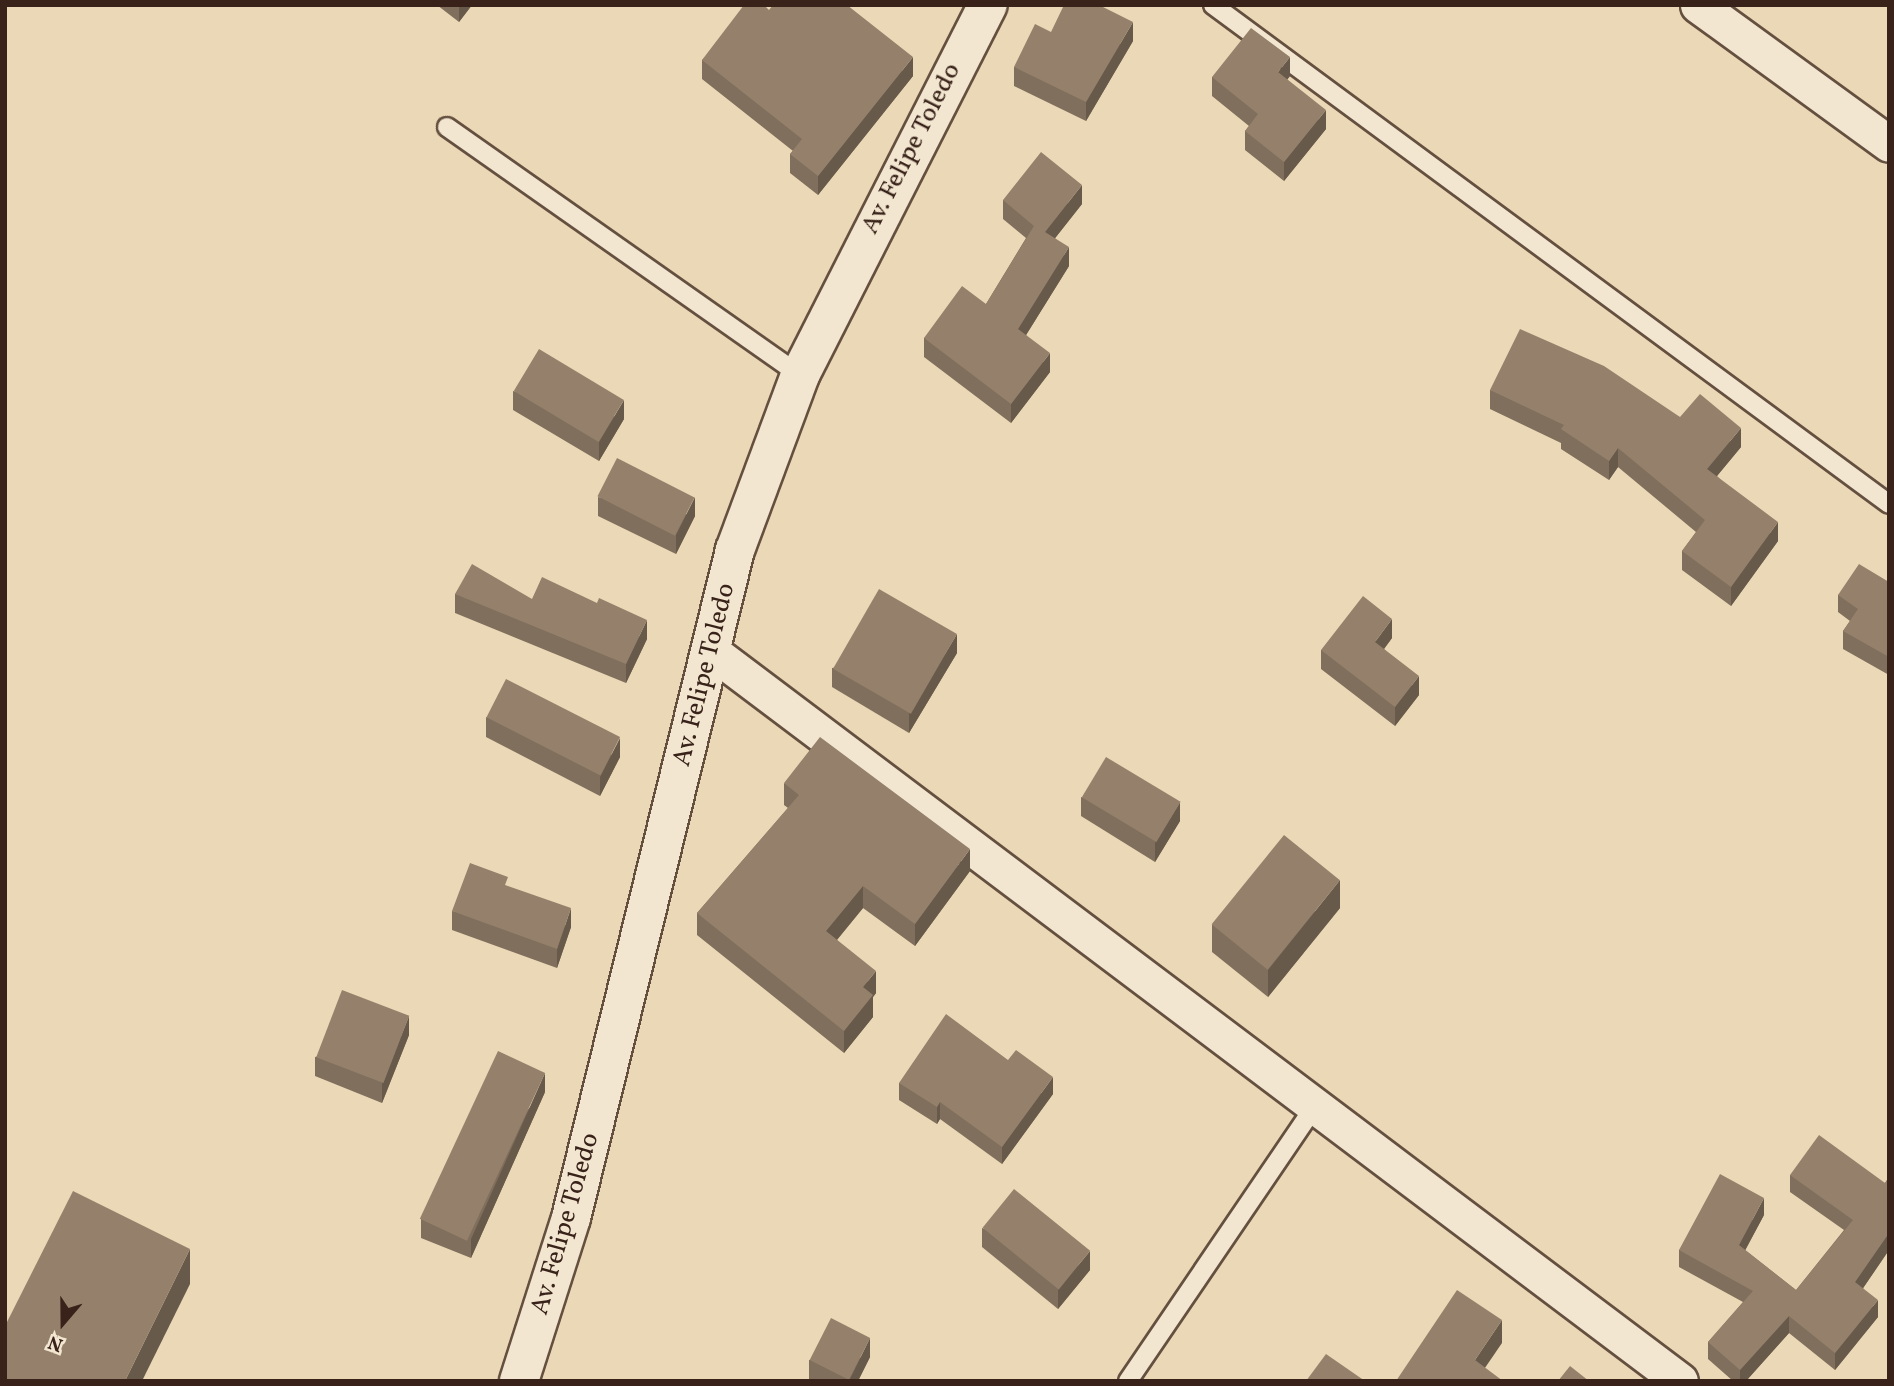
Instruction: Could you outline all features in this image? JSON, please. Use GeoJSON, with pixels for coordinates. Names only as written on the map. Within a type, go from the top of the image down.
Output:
{"type":"FeatureCollection","features":[{"type":"Feature","properties":{"kind":"main road","name":"Av. Felipe Toledo"},"geometry":{"type":"LineString","coordinates":[[519,1381],[571,1218],[735,550],[800,375],[988,5]]}},
{"type":"Feature","properties":{"kind":"street"},"geometry":{"type":"LineString","coordinates":[[1698,5],[1889,144]]}},
{"type":"Feature","properties":{"kind":"street"},"geometry":{"type":"LineString","coordinates":[[711,651],[1680,1381]]}},
{"type":"Feature","properties":{"kind":"lane"},"geometry":{"type":"LineString","coordinates":[[1213,5],[1889,504]]}},
{"type":"Feature","properties":{"kind":"lane"},"geometry":{"type":"LineString","coordinates":[[447,127],[800,375]]}},
{"type":"Feature","properties":{"kind":"lane"},"geometry":{"type":"LineString","coordinates":[[1128,1381],[1315,1106]]}},
{"type":"Feature","properties":{"kind":"building"},"geometry":{"type":"Polygon","coordinates":[[[744,5],[764,5],[769,10],[773,5],[847,5],[913,57],[818,176],[790,154],[802,139],[702,60],[744,5]]]}},
{"type":"Feature","properties":{"kind":"building"},"geometry":{"type":"Polygon","coordinates":[[[1064,5],[1099,5],[1133,22],[1086,102],[1014,67],[1035,24],[1051,32],[1064,5]]]}},
{"type":"Feature","properties":{"kind":"building"},"geometry":{"type":"Polygon","coordinates":[[[1251,28],[1290,57],[1278,72],[1326,110],[1284,162],[1245,131],[1258,114],[1212,77],[1251,28]]]}},
{"type":"Feature","properties":{"kind":"building"},"geometry":{"type":"Polygon","coordinates":[[[1041,152],[1082,185],[1045,232],[1069,247],[1018,329],[1050,353],[1011,404],[924,338],[962,286],[986,304],[1034,226],[1003,200],[1041,152]]]}},
{"type":"Feature","properties":{"kind":"building"},"geometry":{"type":"Polygon","coordinates":[[[1520,329],[1604,366],[1680,417],[1700,394],[1741,428],[1707,469],[1778,522],[1731,587],[1682,551],[1705,520],[1618,448],[1609,461],[1561,429],[1564,425],[1490,390],[1520,329]]]}},
{"type":"Feature","properties":{"kind":"building"},"geometry":{"type":"Polygon","coordinates":[[[539,349],[624,400],[599,442],[514,391],[539,349]]]}},
{"type":"Feature","properties":{"kind":"building"},"geometry":{"type":"Polygon","coordinates":[[[617,458],[695,497],[675,536],[597,496],[617,458]]]}},
{"type":"Feature","properties":{"kind":"building"},"geometry":{"type":"Polygon","coordinates":[[[472,564],[532,599],[542,577],[597,603],[599,598],[647,620],[626,664],[455,594],[472,564]]]}},
{"type":"Feature","properties":{"kind":"building"},"geometry":{"type":"Polygon","coordinates":[[[1859,564],[1889,582],[1889,657],[1843,631],[1858,609],[1838,595],[1859,564]]]}},
{"type":"Feature","properties":{"kind":"building"},"geometry":{"type":"Polygon","coordinates":[[[879,589],[957,634],[911,714],[833,669],[879,589]]]}},
{"type":"Feature","properties":{"kind":"building"},"geometry":{"type":"Polygon","coordinates":[[[1363,596],[1392,619],[1375,642],[1419,676],[1395,707],[1321,650],[1363,596]]]}},
{"type":"Feature","properties":{"kind":"building"},"geometry":{"type":"Polygon","coordinates":[[[506,679],[620,737],[601,775],[486,717],[506,679]]]}},
{"type":"Feature","properties":{"kind":"building"},"geometry":{"type":"Polygon","coordinates":[[[820,737],[970,849],[915,924],[863,886],[826,931],[876,971],[863,987],[873,995],[844,1031],[697,913],[799,795],[784,783],[820,737]]]}},
{"type":"Feature","properties":{"kind":"building"},"geometry":{"type":"Polygon","coordinates":[[[1106,757],[1181,802],[1156,842],[1082,797],[1106,757]]]}},
{"type":"Feature","properties":{"kind":"building"},"geometry":{"type":"Polygon","coordinates":[[[1284,835],[1340,880],[1268,970],[1212,924],[1284,835]]]}},
{"type":"Feature","properties":{"kind":"building"},"geometry":{"type":"Polygon","coordinates":[[[470,863],[508,877],[505,885],[571,908],[557,949],[452,911],[470,863]]]}},
{"type":"Feature","properties":{"kind":"building"},"geometry":{"type":"Polygon","coordinates":[[[342,990],[409,1016],[383,1083],[316,1057],[342,990]]]}},
{"type":"Feature","properties":{"kind":"building"},"geometry":{"type":"Polygon","coordinates":[[[946,1014],[1008,1060],[1016,1050],[1053,1077],[1002,1147],[940,1102],[937,1107],[899,1083],[946,1014]]]}},
{"type":"Feature","properties":{"kind":"building"},"geometry":{"type":"Polygon","coordinates":[[[498,1051],[545,1073],[467,1241],[420,1219],[498,1051]]]}},
{"type":"Feature","properties":{"kind":"building"},"geometry":{"type":"Polygon","coordinates":[[[1819,1135],[1885,1183],[1889,1177],[1889,1233],[1855,1282],[1878,1300],[1835,1353],[1789,1316],[1740,1370],[1708,1342],[1753,1291],[1679,1250],[1720,1174],[1764,1198],[1739,1245],[1796,1290],[1853,1220],[1790,1175],[1819,1135]]]}},
{"type":"Feature","properties":{"kind":"building"},"geometry":{"type":"Polygon","coordinates":[[[1014,1189],[1090,1251],[1059,1290],[983,1228],[1014,1189]]]}},
{"type":"Feature","properties":{"kind":"building"},"geometry":{"type":"Polygon","coordinates":[[[73,1191],[190,1249],[125,1381],[5,1381],[5,1326],[73,1191]]]}},
{"type":"Feature","properties":{"kind":"building"},"geometry":{"type":"Polygon","coordinates":[[[1457,1290],[1502,1320],[1475,1360],[1503,1381],[1396,1381],[1457,1290]]]}},
{"type":"Feature","properties":{"kind":"building"},"geometry":{"type":"Polygon","coordinates":[[[831,1318],[870,1338],[849,1380],[810,1360],[831,1318]]]}},
{"type":"Feature","properties":{"kind":"building"},"geometry":{"type":"Polygon","coordinates":[[[1326,1354],[1365,1381],[1306,1381],[1326,1354]]]}},
{"type":"Feature","properties":{"kind":"building"},"geometry":{"type":"Polygon","coordinates":[[[1570,1366],[1589,1381],[1558,1381],[1570,1366]]]}}]}
